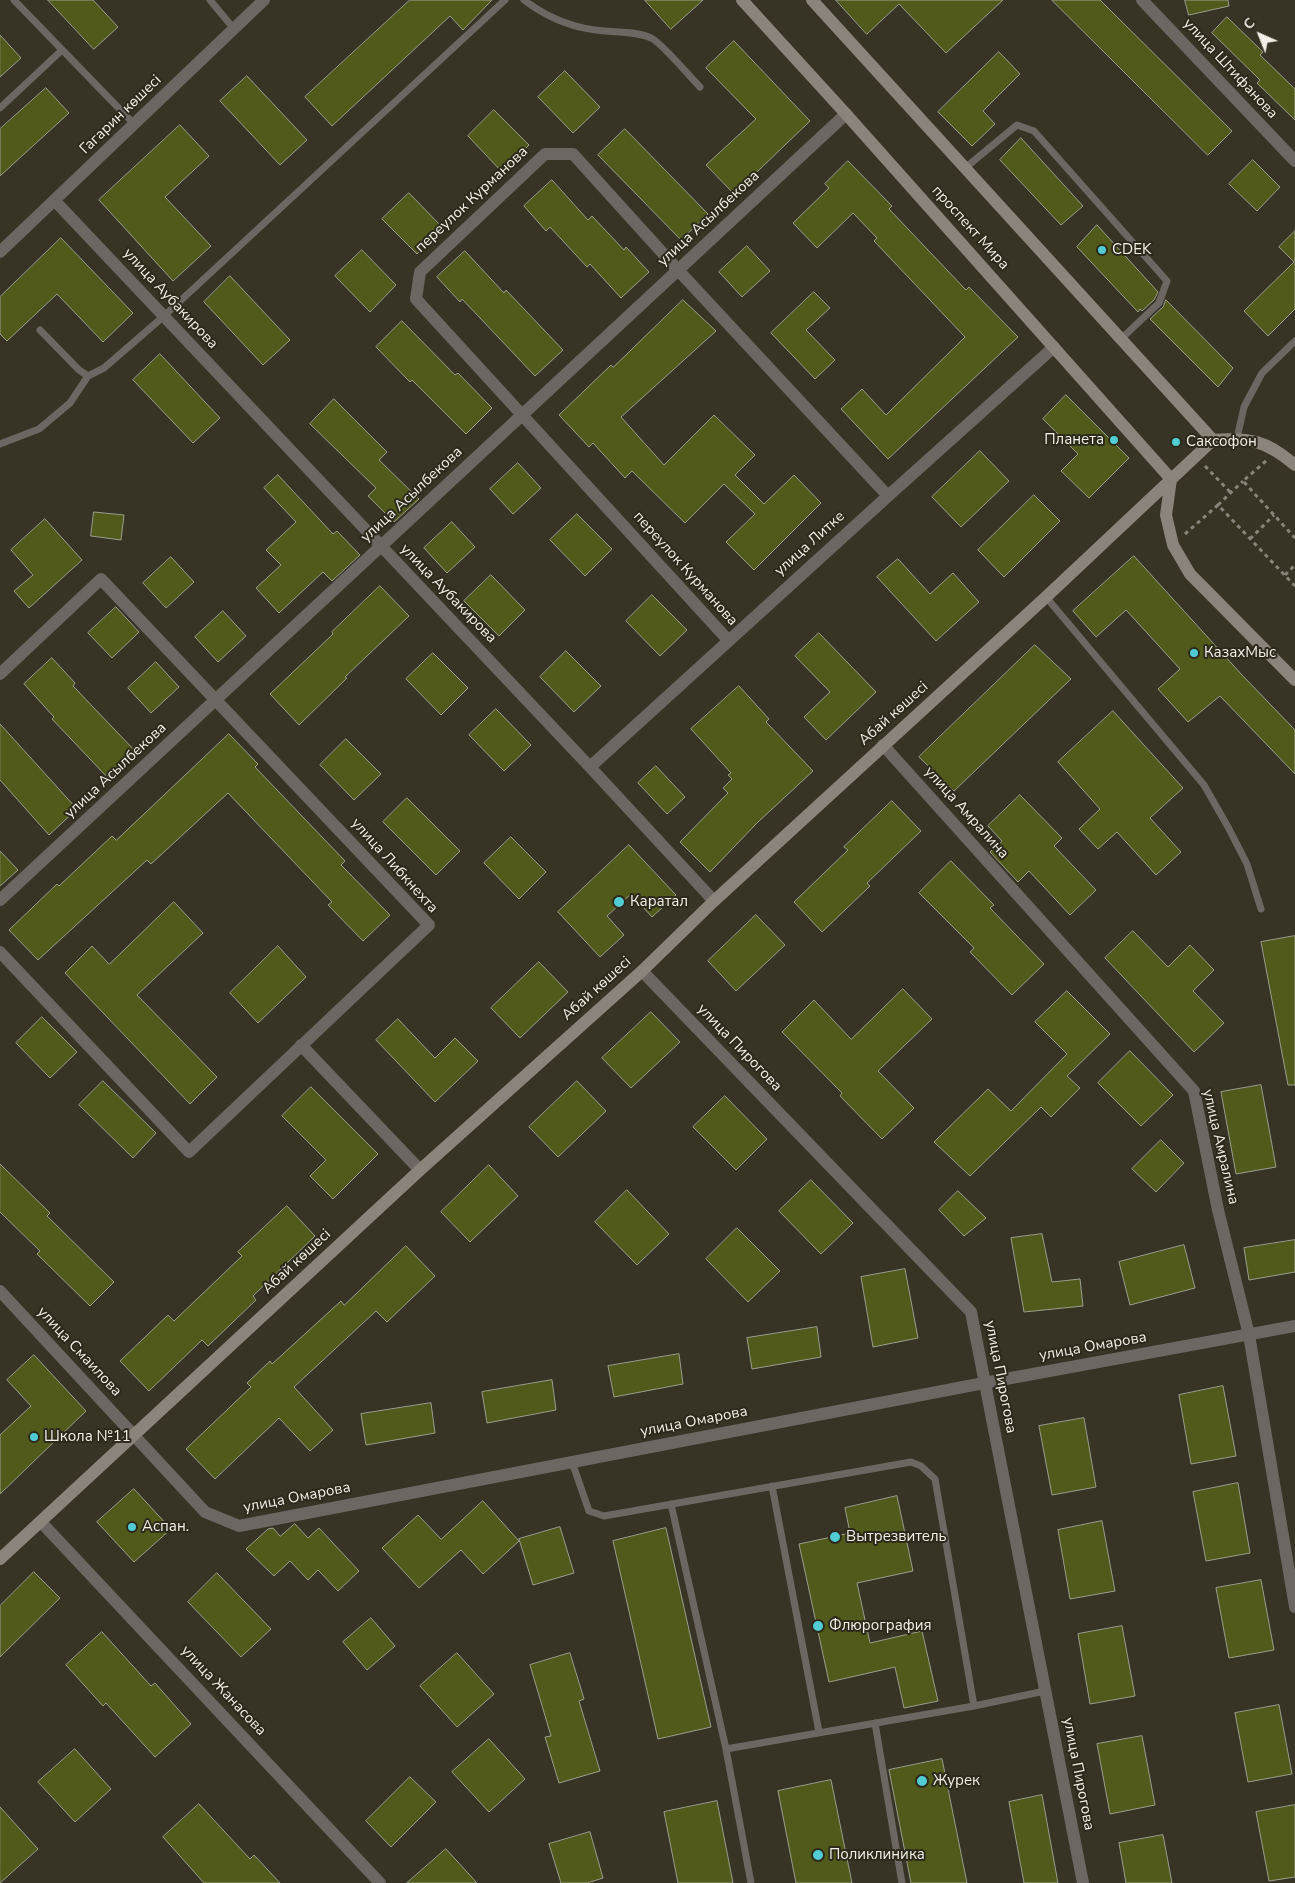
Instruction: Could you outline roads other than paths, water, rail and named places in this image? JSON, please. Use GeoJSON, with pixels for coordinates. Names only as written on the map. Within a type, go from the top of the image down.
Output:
{"type":"FeatureCollection","features":[{"type":"Feature","properties":{"kind":"main road","name":"проспект Мира"},"geometry":{"type":"LineString","coordinates":[[742,0],[1171,479]]}},
{"type":"Feature","properties":{"kind":"main road"},"geometry":{"type":"LineString","coordinates":[[812,0],[1213,440],[1236,438],[1256,441],[1278,450],[1295,465]]}},
{"type":"Feature","properties":{"kind":"main road","name":"Абай көшесі"},"geometry":{"type":"LineString","coordinates":[[0,1559],[420,1170],[642,971],[714,901],[1046,597],[1213,440]]}},
{"type":"Feature","properties":{"kind":"main road"},"geometry":{"type":"LineString","coordinates":[[1171,479],[1166,514],[1173,545],[1190,574],[1295,680]]}},
{"type":"Feature","properties":{"kind":"street","name":"Гагарин көшесі"},"geometry":{"type":"LineString","coordinates":[[0,252],[264,0]]}},
{"type":"Feature","properties":{"kind":"street","name":"улица Штифанова"},"geometry":{"type":"LineString","coordinates":[[1142,0],[1295,161]]}},
{"type":"Feature","properties":{"kind":"street","name":"улица Асылбекова"},"geometry":{"type":"LineString","coordinates":[[0,900],[846,114]]}},
{"type":"Feature","properties":{"kind":"street","name":"переулок Курманова"},"geometry":{"type":"LineString","coordinates":[[728,640],[416,299],[420,272],[546,154],[573,154],[888,496]]}},
{"type":"Feature","properties":{"kind":"street","name":"улица Аубакирова"},"geometry":{"type":"LineString","coordinates":[[55,201],[590,767],[714,901]]}},
{"type":"Feature","properties":{"kind":"street","name":"улица Литке"},"geometry":{"type":"LineString","coordinates":[[590,767],[728,640],[1054,347]]}},
{"type":"Feature","properties":{"kind":"street","name":"улица Либкнехта"},"geometry":{"type":"LineString","coordinates":[[0,674],[101,579],[429,925],[189,1152],[0,952]]}},
{"type":"Feature","properties":{"kind":"street","name":"улица Амралина"},"geometry":{"type":"LineString","coordinates":[[883,745],[1194,1091],[1218,1210],[1250,1335],[1295,1607]]}},
{"type":"Feature","properties":{"kind":"street","name":"улица Пирогова"},"geometry":{"type":"LineString","coordinates":[[642,971],[971,1312],[1083,1883]]}},
{"type":"Feature","properties":{"kind":"street"},"geometry":{"type":"LineString","coordinates":[[302,1045],[420,1170]]}},
{"type":"Feature","properties":{"kind":"street","name":"улица Смаилова"},"geometry":{"type":"LineString","coordinates":[[0,1291],[134,1436]]}},
{"type":"Feature","properties":{"kind":"street","name":"улица Омарова"},"geometry":{"type":"LineString","coordinates":[[134,1436],[205,1512],[240,1526],[984,1383],[1295,1326]]}},
{"type":"Feature","properties":{"kind":"street","name":"улица Жанасова"},"geometry":{"type":"LineString","coordinates":[[41,1522],[380,1883]]}},
{"type":"Feature","properties":{"kind":"lane"},"geometry":{"type":"LineString","coordinates":[[14,0],[135,125]]}},
{"type":"Feature","properties":{"kind":"lane"},"geometry":{"type":"LineString","coordinates":[[210,0],[234,29]]}},
{"type":"Feature","properties":{"kind":"lane"},"geometry":{"type":"LineString","coordinates":[[0,444],[38,428],[70,403],[88,376],[104,368],[164,316],[505,0]]}},
{"type":"Feature","properties":{"kind":"lane"},"geometry":{"type":"LineString","coordinates":[[524,0],[539,11],[562,23],[591,30],[629,33],[652,38],[700,87]]}},
{"type":"Feature","properties":{"kind":"lane"},"geometry":{"type":"LineString","coordinates":[[0,108],[62,50]]}},
{"type":"Feature","properties":{"kind":"lane"},"geometry":{"type":"LineString","coordinates":[[965,168],[1017,125],[1034,132],[1167,281],[1159,303],[1121,339]]}},
{"type":"Feature","properties":{"kind":"lane"},"geometry":{"type":"LineString","coordinates":[[40,330],[79,370],[88,376]]}},
{"type":"Feature","properties":{"kind":"lane"},"geometry":{"type":"LineString","coordinates":[[1236,438],[1244,407],[1262,373],[1295,341]]}},
{"type":"Feature","properties":{"kind":"lane"},"geometry":{"type":"LineString","coordinates":[[1046,597],[1204,785],[1247,864],[1261,909]]}},
{"type":"Feature","properties":{"kind":"lane"},"geometry":{"type":"LineString","coordinates":[[572,1462],[589,1511],[604,1516],[911,1462],[921,1466],[935,1479],[974,1706]]}},
{"type":"Feature","properties":{"kind":"lane"},"geometry":{"type":"LineString","coordinates":[[772,1486],[819,1732]]}},
{"type":"Feature","properties":{"kind":"lane"},"geometry":{"type":"LineString","coordinates":[[671,1504],[726,1748],[751,1883]]}},
{"type":"Feature","properties":{"kind":"lane"},"geometry":{"type":"LineString","coordinates":[[726,1748],[974,1706],[1045,1691]]}},
{"type":"Feature","properties":{"kind":"lane"},"geometry":{"type":"LineString","coordinates":[[875,1723],[902,1883]]}},
{"type":"Feature","properties":{"kind":"place","name":"CDEK"},"geometry":{"type":"Point","coordinates":[1102,250]}},
{"type":"Feature","properties":{"kind":"place","name":"Планета"},"geometry":{"type":"Point","coordinates":[1114,440]}},
{"type":"Feature","properties":{"kind":"place","name":"Саксофон"},"geometry":{"type":"Point","coordinates":[1176,442]}},
{"type":"Feature","properties":{"kind":"place","name":"КазахМыс"},"geometry":{"type":"Point","coordinates":[1194,653]}},
{"type":"Feature","properties":{"kind":"place","name":"Каратал"},"geometry":{"type":"Point","coordinates":[619,902]}},
{"type":"Feature","properties":{"kind":"place","name":"Школа №11"},"geometry":{"type":"Point","coordinates":[34,1437]}},
{"type":"Feature","properties":{"kind":"place","name":"Аспан."},"geometry":{"type":"Point","coordinates":[132,1527]}},
{"type":"Feature","properties":{"kind":"place","name":"Вытрезвитель"},"geometry":{"type":"Point","coordinates":[835,1537]}},
{"type":"Feature","properties":{"kind":"place","name":"Флюрография"},"geometry":{"type":"Point","coordinates":[818,1626]}},
{"type":"Feature","properties":{"kind":"place","name":"Журек"},"geometry":{"type":"Point","coordinates":[922,1781]}},
{"type":"Feature","properties":{"kind":"place","name":"Поликлиника"},"geometry":{"type":"Point","coordinates":[818,1855]}}]}
